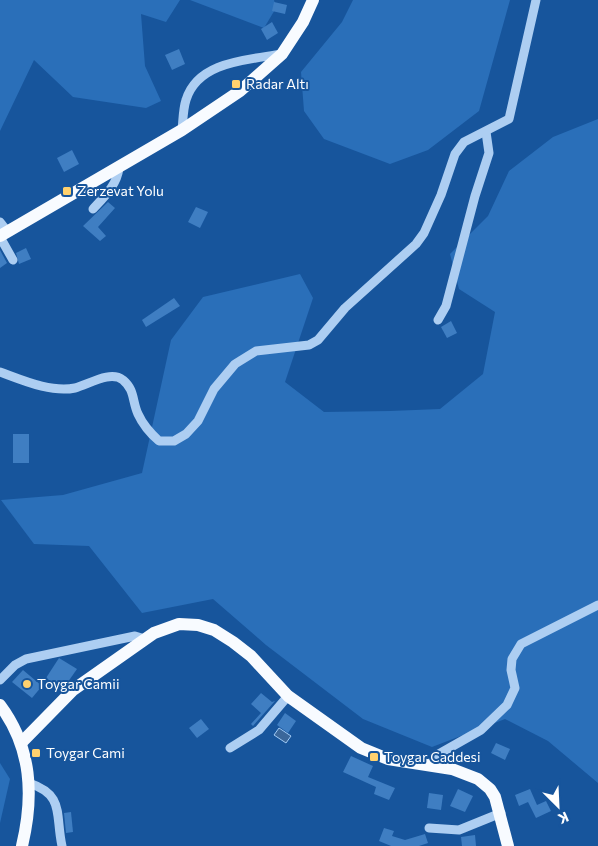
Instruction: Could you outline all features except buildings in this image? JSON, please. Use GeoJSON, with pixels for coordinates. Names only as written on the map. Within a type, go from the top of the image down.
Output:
{"type":"FeatureCollection","features":[{"type":"Feature","properties":{"kind":"main road"},"geometry":{"type":"LineString","coordinates":[[2,231],[119,168],[240,92],[282,54],[303,22],[313,0]]}},
{"type":"Feature","properties":{"kind":"main road"},"geometry":{"type":"LineString","coordinates":[[22,742],[72,690],[145,639],[163,628],[179,624],[198,625],[214,630],[243,649],[288,696],[361,748],[388,759],[459,770],[478,779],[490,789],[501,813],[508,846]]}},
{"type":"Feature","properties":{"kind":"main road"},"geometry":{"type":"LineString","coordinates":[[0,705],[22,742],[29,783],[28,820],[22,846]]}},
{"type":"Feature","properties":{"kind":"street"},"geometry":{"type":"LineString","coordinates":[[0,372],[36,385],[74,389],[109,377],[121,378],[132,390],[138,413],[147,430],[159,441],[174,441],[186,434],[198,421],[214,389],[235,364],[256,351],[309,346],[314,343],[345,308],[405,255],[424,233],[441,195],[455,154],[464,142],[505,123],[512,113],[515,87],[536,0]]}},
{"type":"Feature","properties":{"kind":"street"},"geometry":{"type":"LineString","coordinates":[[182,130],[186,100],[194,83],[203,74],[231,62],[282,54]]}},
{"type":"Feature","properties":{"kind":"street"},"geometry":{"type":"LineString","coordinates":[[438,320],[446,306],[475,196],[489,153],[486,132]]}},
{"type":"Feature","properties":{"kind":"street"},"geometry":{"type":"LineString","coordinates":[[94,210],[118,178],[119,168]]}},
{"type":"Feature","properties":{"kind":"street"},"geometry":{"type":"LineString","coordinates":[[2,231],[13,260]]}},
{"type":"Feature","properties":{"kind":"street"},"geometry":{"type":"LineString","coordinates":[[429,766],[437,755],[481,730],[507,705],[515,688],[511,670],[512,659],[521,644],[598,605]]}},
{"type":"Feature","properties":{"kind":"street"},"geometry":{"type":"LineString","coordinates":[[0,680],[15,665],[26,658],[135,636],[145,639]]}},
{"type":"Feature","properties":{"kind":"street"},"geometry":{"type":"LineString","coordinates":[[230,748],[259,730],[288,696]]}},
{"type":"Feature","properties":{"kind":"street"},"geometry":{"type":"LineString","coordinates":[[29,783],[44,788],[52,796],[62,846]]}},
{"type":"Feature","properties":{"kind":"street"},"geometry":{"type":"LineString","coordinates":[[429,828],[459,830],[501,813]]}},
{"type":"Feature","properties":{"kind":"shaded area"},"geometry":{"type":"Polygon","coordinates":[[[0,0],[180,0],[166,22],[141,14],[145,66],[161,101],[146,108],[73,97],[34,60],[0,131],[0,0]]]}},
{"type":"Feature","properties":{"kind":"shaded area"},"geometry":{"type":"Polygon","coordinates":[[[190,0],[274,0],[276,8],[264,28],[190,0]]]}},
{"type":"Feature","properties":{"kind":"shaded area"},"geometry":{"type":"Polygon","coordinates":[[[353,0],[510,0],[479,111],[428,150],[390,164],[324,139],[304,111],[301,72],[342,22],[353,0]]]}},
{"type":"Feature","properties":{"kind":"shaded area"},"geometry":{"type":"Polygon","coordinates":[[[598,119],[598,783],[548,741],[505,719],[432,747],[363,719],[266,645],[213,599],[142,613],[89,546],[34,544],[1,500],[63,495],[142,473],[171,340],[203,297],[300,274],[313,298],[285,382],[324,412],[440,409],[483,374],[495,312],[459,289],[450,254],[488,216],[509,171],[553,137],[598,119]]]}},
{"type":"Feature","properties":{"kind":"shaded area"},"geometry":{"type":"Polygon","coordinates":[[[279,728],[291,736],[286,743],[274,735],[279,728]]]}},
{"type":"Feature","properties":{"kind":"shaded area"},"geometry":{"type":"Polygon","coordinates":[[[0,763],[10,779],[0,823],[0,763]]]}},
{"type":"Feature","properties":{"kind":"place","name":"Radar Altı"},"geometry":{"type":"Point","coordinates":[236,84]}},
{"type":"Feature","properties":{"kind":"place","name":"Zerzevat Yolu"},"geometry":{"type":"Point","coordinates":[67,191]}},
{"type":"Feature","properties":{"kind":"place","name":"Toygar Camii"},"geometry":{"type":"Point","coordinates":[27,684]}},
{"type":"Feature","properties":{"kind":"place","name":"Toygar Cami"},"geometry":{"type":"Point","coordinates":[36,753]}},
{"type":"Feature","properties":{"kind":"place","name":"Toygar Caddesi"},"geometry":{"type":"Point","coordinates":[374,757]}}]}
